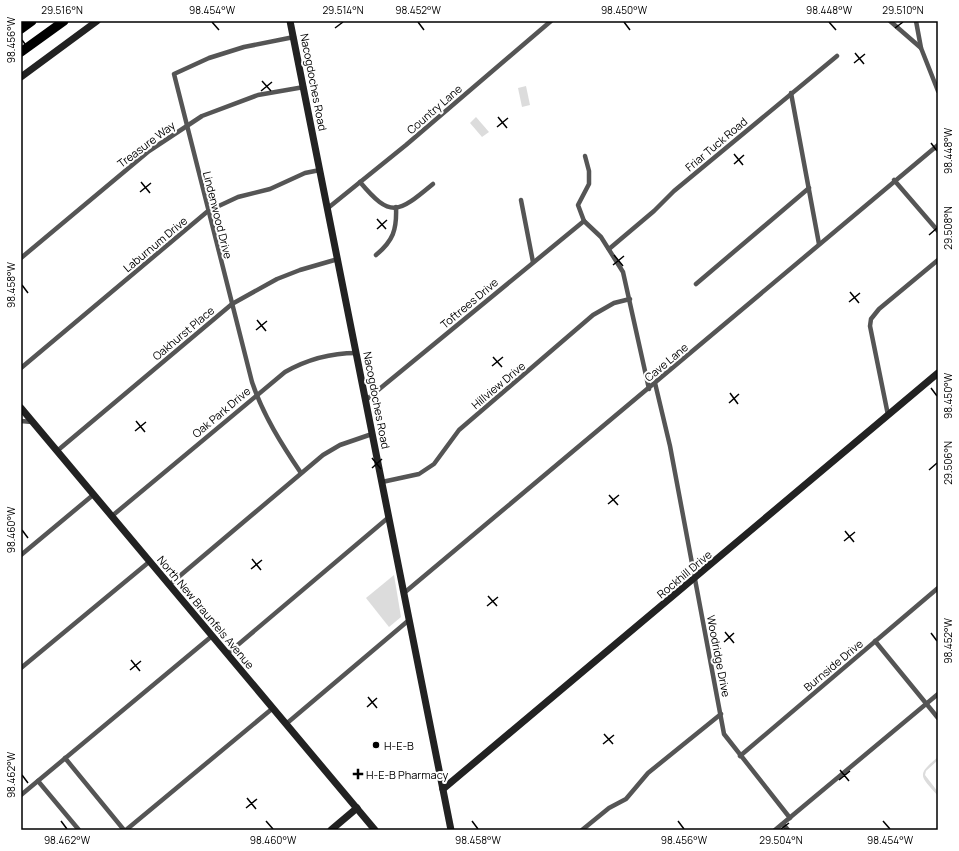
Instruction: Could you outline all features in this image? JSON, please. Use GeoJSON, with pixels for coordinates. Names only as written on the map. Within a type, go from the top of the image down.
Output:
{"type":"FeatureCollection","features":[{"type":"Feature","properties":{"kind":"highway"},"geometry":{"type":"LineString","coordinates":[[21,29],[32,21]]}},
{"type":"Feature","properties":{"kind":"highway"},"geometry":{"type":"LineString","coordinates":[[21,52],[64,21]]}},
{"type":"Feature","properties":{"kind":"street"},"geometry":{"type":"LineString","coordinates":[[21,77],[97,21]]}},
{"type":"Feature","properties":{"kind":"street","name":"Nacogdoches Road"},"geometry":{"type":"LineString","coordinates":[[290,21],[451,830]]}},
{"type":"Feature","properties":{"kind":"street","name":"Country Lane"},"geometry":{"type":"LineString","coordinates":[[328,208],[551,21]]}},
{"type":"Feature","properties":{"kind":"street"},"geometry":{"type":"LineString","coordinates":[[890,21],[921,48]]}},
{"type":"Feature","properties":{"kind":"street"},"geometry":{"type":"LineString","coordinates":[[916,21],[921,48],[938,90]]}},
{"type":"Feature","properties":{"kind":"street","name":"Lindenwood Drive"},"geometry":{"type":"LineString","coordinates":[[294,37],[244,47],[209,58],[174,74],[256,394],[279,440],[301,473]]}},
{"type":"Feature","properties":{"kind":"street","name":"Friar Tuck Road"},"geometry":{"type":"LineString","coordinates":[[609,249],[645,219],[674,191],[837,56]]}},
{"type":"Feature","properties":{"kind":"street","name":"Treasure Way"},"geometry":{"type":"LineString","coordinates":[[21,258],[149,150],[187,125],[202,116],[225,106],[258,95],[304,87]]}},
{"type":"Feature","properties":{"kind":"street"},"geometry":{"type":"LineString","coordinates":[[791,93],[819,244]]}},
{"type":"Feature","properties":{"kind":"street","name":"Cave Lane"},"geometry":{"type":"LineString","coordinates":[[404,593],[649,389],[938,144]]}},
{"type":"Feature","properties":{"kind":"street"},"geometry":{"type":"LineString","coordinates":[[585,156],[589,171],[589,184],[578,205],[584,221],[594,229],[609,249],[623,272],[649,389]]}},
{"type":"Feature","properties":{"kind":"street","name":"Laburnum Drive"},"geometry":{"type":"LineString","coordinates":[[21,368],[208,211],[238,196],[270,189],[306,174],[320,170]]}},
{"type":"Feature","properties":{"kind":"street"},"geometry":{"type":"LineString","coordinates":[[894,180],[938,231]]}},
{"type":"Feature","properties":{"kind":"street"},"geometry":{"type":"LineString","coordinates":[[360,182],[375,200],[382,205],[396,207],[404,206],[411,202],[433,184]]}},
{"type":"Feature","properties":{"kind":"street"},"geometry":{"type":"LineString","coordinates":[[696,284],[809,188]]}},
{"type":"Feature","properties":{"kind":"street"},"geometry":{"type":"LineString","coordinates":[[521,200],[533,262]]}},
{"type":"Feature","properties":{"kind":"street"},"geometry":{"type":"LineString","coordinates":[[376,255],[386,247],[391,238],[397,222],[396,207]]}},
{"type":"Feature","properties":{"kind":"street","name":"Toftrees Drive"},"geometry":{"type":"LineString","coordinates":[[366,400],[584,221]]}},
{"type":"Feature","properties":{"kind":"street","name":"Oakhurst Place"},"geometry":{"type":"LineString","coordinates":[[57,451],[232,304],[277,279],[300,270],[338,259]]}},
{"type":"Feature","properties":{"kind":"street"},"geometry":{"type":"LineString","coordinates":[[888,416],[870,326],[871,319],[879,309],[938,260]]}},
{"type":"Feature","properties":{"kind":"street","name":"Hillview Drive"},"geometry":{"type":"LineString","coordinates":[[382,482],[419,474],[427,470],[440,457],[459,430],[587,320],[602,309],[614,303],[630,299]]}},
{"type":"Feature","properties":{"kind":"street","name":"Oak Park Drive"},"geometry":{"type":"LineString","coordinates":[[112,516],[256,394],[285,372],[307,361],[330,354],[356,353]]}},
{"type":"Feature","properties":{"kind":"street","name":"Rockhill Drive"},"geometry":{"type":"LineString","coordinates":[[443,789],[694,580],[938,373]]}},
{"type":"Feature","properties":{"kind":"street","name":"Woodridge Drive"},"geometry":{"type":"LineString","coordinates":[[655,383],[670,446],[724,734],[790,818]]}},
{"type":"Feature","properties":{"kind":"street","name":"North New Braunfels Avenue"},"geometry":{"type":"LineString","coordinates":[[21,408],[375,830]]}},
{"type":"Feature","properties":{"kind":"street"},"geometry":{"type":"LineString","coordinates":[[21,421],[32,422]]}},
{"type":"Feature","properties":{"kind":"street"},"geometry":{"type":"LineString","coordinates":[[169,585],[301,473],[332,450],[350,441],[372,434]]}},
{"type":"Feature","properties":{"kind":"street"},"geometry":{"type":"LineString","coordinates":[[21,555],[94,495]]}},
{"type":"Feature","properties":{"kind":"street"},"geometry":{"type":"LineString","coordinates":[[226,654],[389,517]]}},
{"type":"Feature","properties":{"kind":"street"},"geometry":{"type":"LineString","coordinates":[[21,668],[149,562]]}},
{"type":"Feature","properties":{"kind":"street","name":"Burnside Drive"},"geometry":{"type":"LineString","coordinates":[[740,756],[938,588]]}},
{"type":"Feature","properties":{"kind":"street"},"geometry":{"type":"LineString","coordinates":[[286,724],[409,620]]}},
{"type":"Feature","properties":{"kind":"street"},"geometry":{"type":"LineString","coordinates":[[21,794],[212,636]]}},
{"type":"Feature","properties":{"kind":"street"},"geometry":{"type":"LineString","coordinates":[[875,641],[938,718]]}},
{"type":"Feature","properties":{"kind":"street"},"geometry":{"type":"LineString","coordinates":[[775,830],[938,694]]}},
{"type":"Feature","properties":{"kind":"street"},"geometry":{"type":"LineString","coordinates":[[65,758],[125,830],[273,708]]}},
{"type":"Feature","properties":{"kind":"street"},"geometry":{"type":"LineString","coordinates":[[582,830],[609,808],[626,800],[648,773],[721,714]]}},
{"type":"Feature","properties":{"kind":"street"},"geometry":{"type":"LineString","coordinates":[[38,781],[78,830]]}},
{"type":"Feature","properties":{"kind":"street"},"geometry":{"type":"LineString","coordinates":[[331,830],[357,808]]}},
{"type":"Feature","properties":{"kind":"street"},"geometry":{"type":"LineString","coordinates":[[783,824],[788,830]]}},
{"type":"Feature","properties":{"kind":"shaded area"},"geometry":{"type":"Polygon","coordinates":[[[526,86],[530,105],[522,107],[518,88],[526,86]]]}},
{"type":"Feature","properties":{"kind":"shaded area"},"geometry":{"type":"Polygon","coordinates":[[[476,117],[489,132],[482,137],[470,123],[476,117]]]}},
{"type":"Feature","properties":{"kind":"shaded area"},"geometry":{"type":"Polygon","coordinates":[[[394,575],[401,617],[389,627],[366,598],[394,575]]]}},
{"type":"Feature","properties":{"kind":"shaded area"},"geometry":{"type":"Polygon","coordinates":[[[938,757],[938,760],[926,771],[925,775],[938,792],[938,796],[924,780],[923,772],[938,757]]]}},
{"type":"Feature","properties":{"kind":"place","name":"H-E-B"},"geometry":{"type":"Point","coordinates":[376,745]}},
{"type":"Feature","properties":{"kind":"place","name":"H-E-B Pharmacy"},"geometry":{"type":"Point","coordinates":[358,774]}}]}
